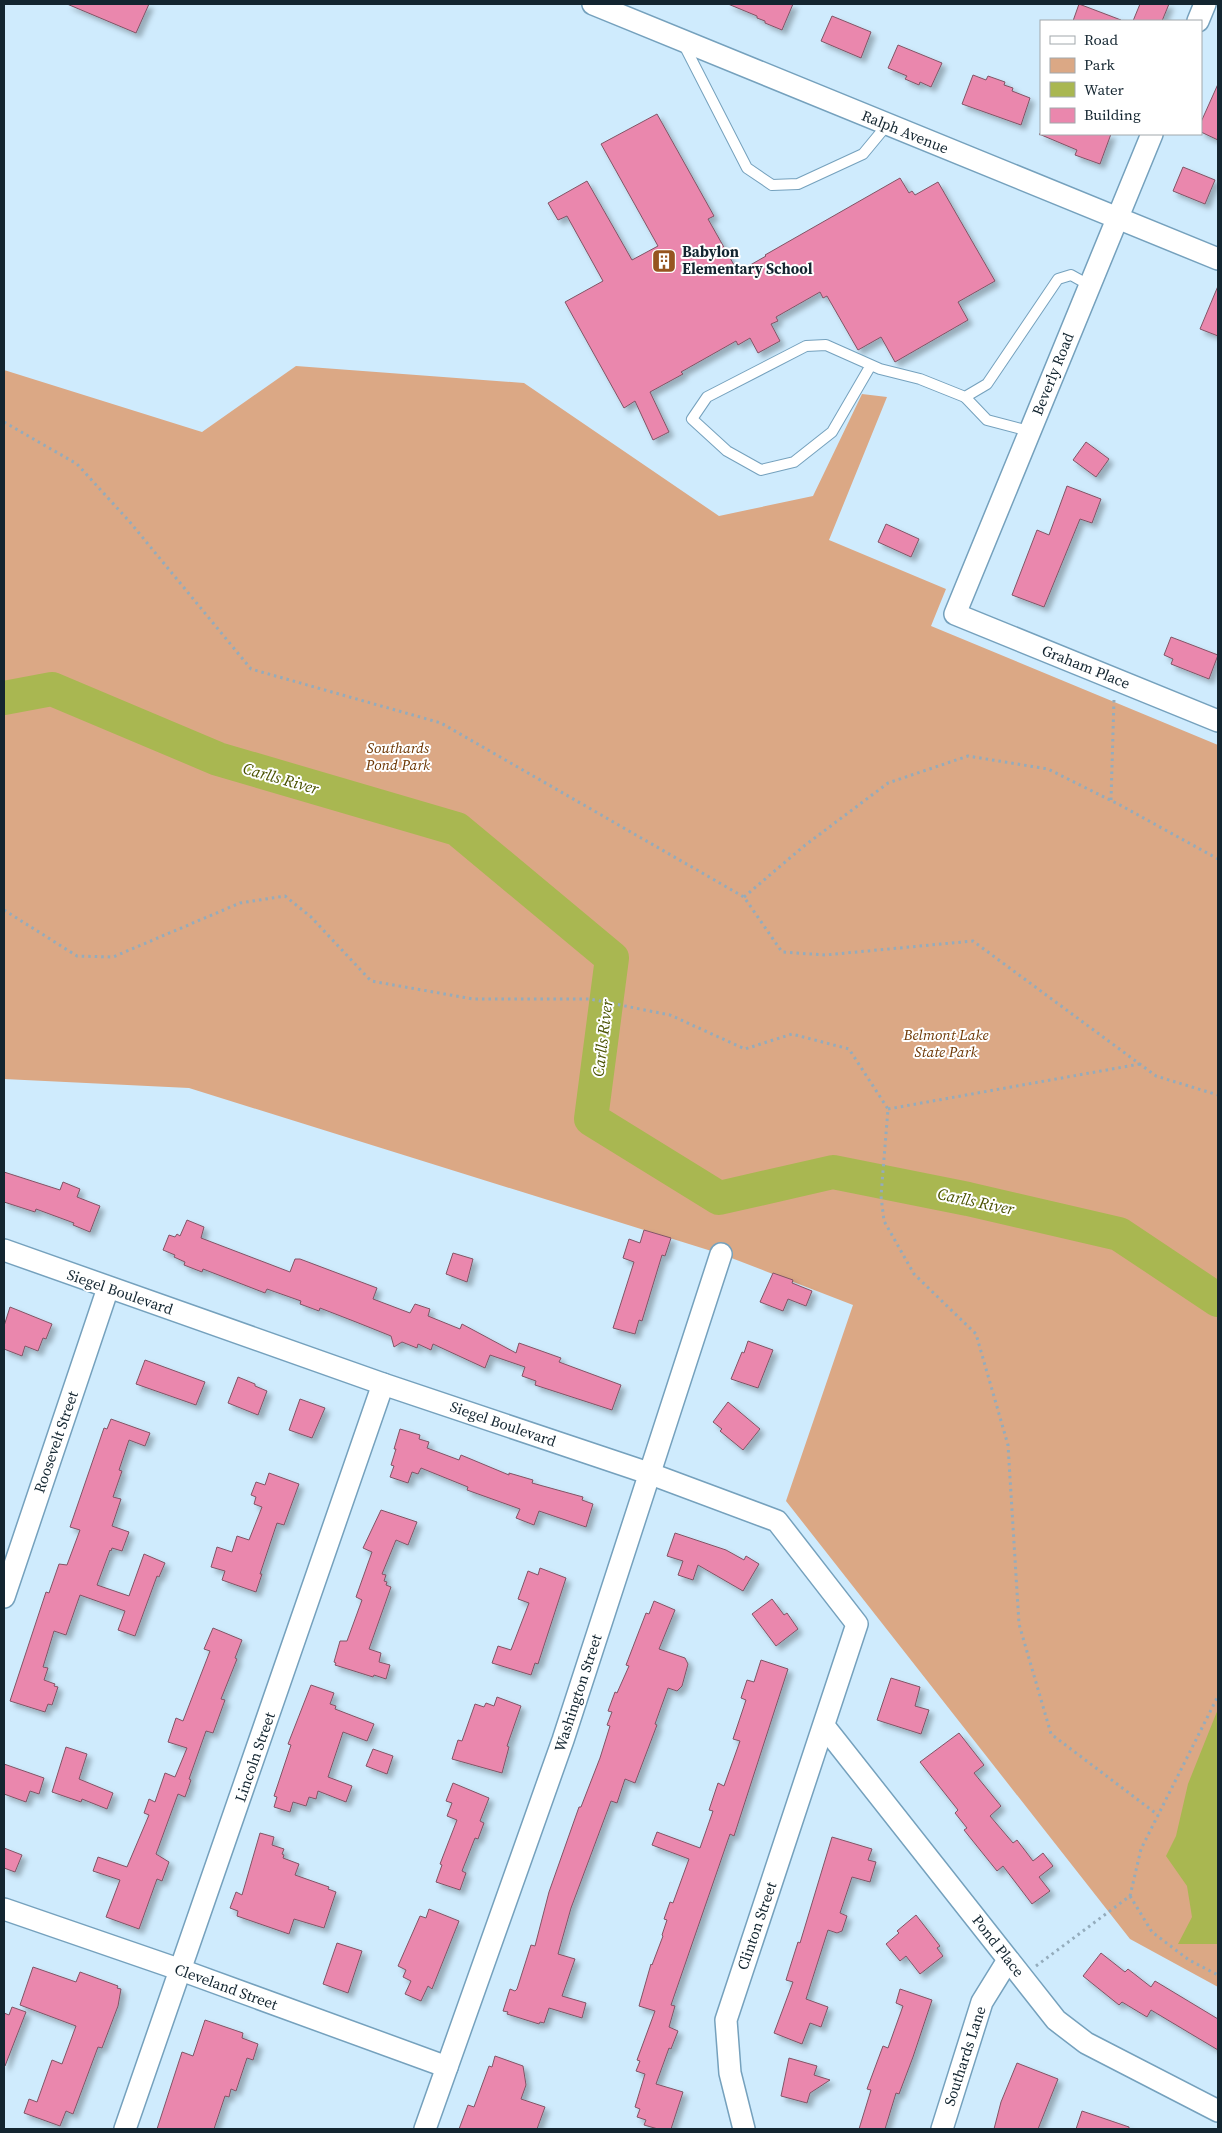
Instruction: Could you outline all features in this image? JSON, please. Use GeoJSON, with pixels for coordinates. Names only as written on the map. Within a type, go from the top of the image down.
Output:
{"type":"FeatureCollection","features":[{"type":"Feature","properties":{"kind":"street","name":"Ralph Avenue"},"geometry":{"type":"LineString","coordinates":[[592,4],[1218,259]]}},
{"type":"Feature","properties":{"kind":"street"},"geometry":{"type":"LineString","coordinates":[[1198,20],[1205,4]]}},
{"type":"Feature","properties":{"kind":"street","name":"Beverly Road"},"geometry":{"type":"LineString","coordinates":[[955,614],[1152,135]]}},
{"type":"Feature","properties":{"kind":"street","name":"Graham Place"},"geometry":{"type":"LineString","coordinates":[[955,614],[1218,721]]}},
{"type":"Feature","properties":{"kind":"street","name":"Siegel Boulevard"},"geometry":{"type":"LineString","coordinates":[[4,1250],[383,1384],[651,1474],[777,1521],[857,1624],[824,1726]]}},
{"type":"Feature","properties":{"kind":"street","name":"Washington Street"},"geometry":{"type":"LineString","coordinates":[[425,2129],[563,1740],[721,1254]]}},
{"type":"Feature","properties":{"kind":"street","name":"Roosevelt Street"},"geometry":{"type":"LineString","coordinates":[[4,1597],[108,1288]]}},
{"type":"Feature","properties":{"kind":"street","name":"Lincoln Street"},"geometry":{"type":"LineString","coordinates":[[125,2129],[383,1384]]}},
{"type":"Feature","properties":{"kind":"street","name":"Pond Place"},"geometry":{"type":"LineString","coordinates":[[824,1726],[1056,2020],[1086,2043],[1218,2111]]}},
{"type":"Feature","properties":{"kind":"street","name":"Clinton Street"},"geometry":{"type":"LineString","coordinates":[[744,2129],[730,2073],[726,2020],[824,1726]]}},
{"type":"Feature","properties":{"kind":"street","name":"Cleveland Street"},"geometry":{"type":"LineString","coordinates":[[4,1909],[181,1970],[447,2067]]}},
{"type":"Feature","properties":{"kind":"street","name":"Southards Lane"},"geometry":{"type":"LineString","coordinates":[[942,2129],[982,2002],[1008,1960]]}},
{"type":"Feature","properties":{"kind":"lane"},"geometry":{"type":"LineString","coordinates":[[682,40],[747,168],[772,185],[798,184],[863,154],[888,124]]}},
{"type":"Feature","properties":{"kind":"lane"},"geometry":{"type":"LineString","coordinates":[[964,397],[987,384],[1058,280],[1071,275],[1089,286]]}},
{"type":"Feature","properties":{"kind":"lane"},"geometry":{"type":"LineString","coordinates":[[871,365],[832,432],[794,462],[761,470],[728,451],[692,419],[707,398],[806,346],[826,345],[871,365],[880,369],[920,379],[964,397],[987,420],[1030,431]]}},
{"type":"Feature","properties":{"kind":"path"},"geometry":{"type":"LineString","coordinates":[[4,422],[76,464],[129,520],[251,669],[441,723],[744,897],[782,952],[825,955],[973,941],[1156,1076],[1218,1095]]}},
{"type":"Feature","properties":{"kind":"path"},"geometry":{"type":"LineString","coordinates":[[1111,800],[1114,679]]}},
{"type":"Feature","properties":{"kind":"path"},"geometry":{"type":"LineString","coordinates":[[744,897],[804,846],[888,783],[968,756],[1048,769],[1111,800],[1218,859]]}},
{"type":"Feature","properties":{"kind":"path"},"geometry":{"type":"LineString","coordinates":[[4,910],[77,956],[113,957],[240,903],[285,896],[311,917],[371,981],[473,999],[590,999],[670,1016],[745,1049],[792,1034],[849,1049],[888,1110],[881,1196],[884,1222],[914,1274],[976,1334],[1008,1445],[1019,1624],[1051,1734],[1158,1815]]}},
{"type":"Feature","properties":{"kind":"path"},"geometry":{"type":"LineString","coordinates":[[888,1110],[1140,1064]]}},
{"type":"Feature","properties":{"kind":"path"},"geometry":{"type":"LineString","coordinates":[[1021,1976],[1130,1896],[1141,1848],[1218,1696]]}},
{"type":"Feature","properties":{"kind":"path"},"geometry":{"type":"LineString","coordinates":[[1130,1896],[1152,1932],[1189,1960],[1218,1975]]}},
{"type":"Feature","properties":{"kind":"green space","name":"Southards Pond Park"},"geometry":{"type":"Polygon","coordinates":[[[296,366],[524,383],[719,516],[813,496],[862,394],[887,397],[829,540],[946,589],[931,626],[1218,745],[1218,1987],[1130,1939],[786,1501],[853,1305],[721,1254],[189,1088],[4,1079],[4,370],[202,432],[296,366]]]}},
{"type":"Feature","properties":{"kind":"water"},"geometry":{"type":"Polygon","coordinates":[[[1218,1709],[1218,1944],[1178,1944],[1192,1917],[1187,1886],[1166,1856],[1176,1836],[1188,1784],[1218,1709]]]}},
{"type":"Feature","properties":{"kind":"building"},"geometry":{"type":"Polygon","coordinates":[[[67,4],[149,4],[136,33],[67,4]]]}},
{"type":"Feature","properties":{"kind":"building"},"geometry":{"type":"Polygon","coordinates":[[[728,4],[793,4],[782,30],[765,23],[765,21],[757,18],[757,16],[728,4]]]}},
{"type":"Feature","properties":{"kind":"building"},"geometry":{"type":"Polygon","coordinates":[[[1079,4],[1121,20],[1073,20],[1079,4]]]}},
{"type":"Feature","properties":{"kind":"building"},"geometry":{"type":"Polygon","coordinates":[[[1140,4],[1169,4],[1162,20],[1133,20],[1140,4]]]}},
{"type":"Feature","properties":{"kind":"building"},"geometry":{"type":"Polygon","coordinates":[[[832,16],[871,32],[861,58],[821,41],[832,16]]]}},
{"type":"Feature","properties":{"kind":"building"},"geometry":{"type":"Polygon","coordinates":[[[898,45],[942,63],[931,87],[920,82],[919,85],[905,79],[907,76],[888,68],[898,45]]]}},
{"type":"Feature","properties":{"kind":"building"},"geometry":{"type":"Polygon","coordinates":[[[973,75],[986,80],[988,76],[1005,82],[1004,85],[1013,88],[1012,91],[1030,98],[1021,125],[962,104],[973,75]]]}},
{"type":"Feature","properties":{"kind":"building"},"geometry":{"type":"Polygon","coordinates":[[[1218,84],[1218,140],[1202,132],[1202,120],[1218,84]]]}},
{"type":"Feature","properties":{"kind":"building","name":"Babylon Elementary School"},"geometry":{"type":"Polygon","coordinates":[[[657,114],[714,216],[708,219],[738,272],[900,178],[909,193],[912,191],[915,195],[938,182],[995,281],[958,302],[968,320],[895,362],[881,337],[858,350],[827,296],[823,298],[820,292],[776,317],[778,321],[771,324],[780,341],[758,353],[750,338],[738,345],[736,341],[650,392],[669,432],[653,440],[635,401],[624,408],[565,302],[603,281],[567,216],[558,220],[548,203],[587,181],[632,260],[658,246],[601,144],[657,114]]]}},
{"type":"Feature","properties":{"kind":"building"},"geometry":{"type":"Polygon","coordinates":[[[1041,135],[1111,135],[1100,164],[1075,155],[1077,150],[1041,135]]]}},
{"type":"Feature","properties":{"kind":"building"},"geometry":{"type":"Polygon","coordinates":[[[1183,167],[1215,180],[1205,204],[1173,191],[1183,167]]]}},
{"type":"Feature","properties":{"kind":"building"},"geometry":{"type":"Polygon","coordinates":[[[1218,286],[1218,336],[1200,329],[1218,286]]]}},
{"type":"Feature","properties":{"kind":"building"},"geometry":{"type":"Polygon","coordinates":[[[1086,442],[1109,459],[1096,477],[1073,460],[1086,442]]]}},
{"type":"Feature","properties":{"kind":"building"},"geometry":{"type":"Polygon","coordinates":[[[1067,486],[1101,499],[1092,523],[1080,519],[1044,607],[1012,595],[1037,530],[1049,535],[1067,486]]]}},
{"type":"Feature","properties":{"kind":"building"},"geometry":{"type":"Polygon","coordinates":[[[886,524],[919,539],[911,557],[878,542],[886,524]]]}},
{"type":"Feature","properties":{"kind":"building"},"geometry":{"type":"Polygon","coordinates":[[[1171,637],[1218,655],[1209,679],[1171,664],[1173,659],[1164,655],[1171,637]]]}},
{"type":"Feature","properties":{"kind":"building"},"geometry":{"type":"Polygon","coordinates":[[[4,1172],[60,1190],[63,1182],[80,1189],[77,1197],[100,1206],[90,1232],[73,1225],[74,1223],[36,1209],[35,1212],[4,1202],[4,1172]]]}},
{"type":"Feature","properties":{"kind":"building"},"geometry":{"type":"Polygon","coordinates":[[[187,1220],[204,1227],[201,1238],[290,1272],[295,1259],[300,1259],[377,1288],[373,1299],[410,1313],[415,1304],[430,1309],[428,1316],[460,1329],[462,1324],[516,1353],[519,1343],[561,1358],[559,1362],[621,1385],[612,1410],[535,1385],[536,1381],[522,1376],[525,1367],[490,1355],[485,1368],[433,1344],[431,1350],[418,1344],[417,1348],[402,1342],[394,1347],[391,1336],[356,1322],[320,1308],[319,1311],[300,1304],[301,1301],[267,1289],[265,1293],[203,1269],[202,1272],[184,1265],[185,1262],[163,1250],[169,1235],[175,1237],[177,1234],[180,1236],[187,1220]]]}},
{"type":"Feature","properties":{"kind":"building"},"geometry":{"type":"Polygon","coordinates":[[[644,1230],[671,1238],[665,1256],[662,1255],[642,1321],[639,1320],[635,1334],[613,1328],[634,1262],[623,1258],[629,1239],[640,1243],[644,1230]]]}},
{"type":"Feature","properties":{"kind":"building"},"geometry":{"type":"Polygon","coordinates":[[[453,1253],[473,1259],[467,1282],[446,1274],[453,1253]]]}},
{"type":"Feature","properties":{"kind":"building"},"geometry":{"type":"Polygon","coordinates":[[[773,1273],[793,1280],[792,1283],[812,1291],[806,1306],[788,1299],[783,1311],[760,1302],[773,1273]]]}},
{"type":"Feature","properties":{"kind":"building"},"geometry":{"type":"Polygon","coordinates":[[[10,1307],[52,1324],[46,1339],[43,1338],[38,1351],[25,1346],[22,1356],[4,1349],[4,1326],[10,1307]]]}},
{"type":"Feature","properties":{"kind":"building"},"geometry":{"type":"Polygon","coordinates":[[[748,1341],[773,1350],[758,1388],[731,1379],[748,1341]]]}},
{"type":"Feature","properties":{"kind":"building"},"geometry":{"type":"Polygon","coordinates":[[[145,1360],[205,1382],[196,1405],[136,1384],[145,1360]]]}},
{"type":"Feature","properties":{"kind":"building"},"geometry":{"type":"Polygon","coordinates":[[[238,1377],[267,1391],[258,1415],[228,1403],[238,1377]]]}},
{"type":"Feature","properties":{"kind":"building"},"geometry":{"type":"Polygon","coordinates":[[[300,1399],[325,1408],[312,1438],[289,1430],[300,1399]]]}},
{"type":"Feature","properties":{"kind":"building"},"geometry":{"type":"Polygon","coordinates":[[[728,1402],[760,1429],[743,1450],[720,1431],[722,1429],[713,1422],[728,1402]]]}},
{"type":"Feature","properties":{"kind":"building"},"geometry":{"type":"Polygon","coordinates":[[[111,1419],[150,1433],[145,1446],[129,1440],[119,1470],[122,1471],[113,1497],[121,1499],[112,1526],[129,1532],[122,1551],[112,1548],[110,1550],[97,1585],[129,1596],[144,1554],[165,1563],[159,1577],[157,1576],[135,1636],[118,1630],[125,1611],[80,1595],[66,1635],[54,1631],[43,1667],[48,1668],[44,1680],[58,1687],[52,1705],[48,1704],[45,1712],[10,1701],[46,1592],[49,1593],[59,1564],[67,1565],[80,1530],[70,1527],[104,1428],[107,1429],[111,1419]]]}},
{"type":"Feature","properties":{"kind":"building"},"geometry":{"type":"Polygon","coordinates":[[[400,1429],[420,1435],[419,1439],[429,1442],[427,1448],[459,1460],[461,1455],[509,1475],[509,1473],[533,1480],[532,1483],[583,1497],[582,1500],[593,1504],[586,1527],[539,1511],[534,1525],[516,1518],[520,1509],[467,1490],[468,1487],[421,1468],[418,1474],[412,1472],[408,1483],[390,1477],[394,1466],[391,1465],[396,1449],[394,1449],[400,1429]]]}},
{"type":"Feature","properties":{"kind":"building"},"geometry":{"type":"Polygon","coordinates":[[[269,1473],[299,1484],[284,1525],[277,1523],[256,1592],[222,1580],[225,1571],[211,1567],[217,1547],[232,1552],[237,1536],[249,1540],[262,1507],[254,1504],[256,1497],[251,1495],[256,1482],[265,1485],[269,1473]]]}},
{"type":"Feature","properties":{"kind":"building"},"geometry":{"type":"Polygon","coordinates":[[[381,1510],[417,1522],[408,1545],[396,1540],[382,1574],[386,1575],[384,1581],[387,1582],[386,1585],[391,1587],[369,1649],[381,1653],[379,1662],[390,1665],[386,1679],[374,1675],[373,1677],[335,1665],[336,1663],[334,1662],[340,1641],[347,1641],[362,1600],[356,1597],[372,1552],[363,1548],[381,1510]]]}},
{"type":"Feature","properties":{"kind":"building"},"geometry":{"type":"Polygon","coordinates":[[[675,1533],[726,1550],[744,1560],[746,1556],[759,1564],[743,1591],[698,1565],[693,1580],[678,1575],[683,1561],[667,1556],[675,1533]]]}},
{"type":"Feature","properties":{"kind":"building"},"geometry":{"type":"Polygon","coordinates":[[[540,1568],[566,1578],[538,1664],[535,1663],[531,1675],[492,1663],[498,1646],[511,1650],[529,1603],[518,1599],[528,1571],[538,1575],[540,1568]]]}},
{"type":"Feature","properties":{"kind":"building"},"geometry":{"type":"Polygon","coordinates":[[[772,1599],[784,1615],[787,1613],[798,1629],[776,1646],[752,1614],[772,1599]]]}},
{"type":"Feature","properties":{"kind":"building"},"geometry":{"type":"Polygon","coordinates":[[[654,1601],[675,1610],[659,1649],[685,1658],[688,1664],[682,1686],[677,1691],[668,1688],[655,1724],[657,1725],[635,1783],[625,1779],[617,1803],[611,1801],[571,1908],[558,1954],[575,1959],[562,1996],[586,2003],[582,2018],[549,2008],[544,2023],[540,2022],[539,2024],[507,2014],[508,2012],[503,2011],[510,1989],[515,1991],[517,1989],[531,1945],[535,1946],[549,1892],[579,1807],[581,1807],[600,1758],[610,1726],[607,1725],[612,1712],[608,1711],[615,1692],[617,1693],[629,1666],[626,1665],[646,1613],[649,1614],[654,1601]]]}},
{"type":"Feature","properties":{"kind":"building"},"geometry":{"type":"Polygon","coordinates":[[[213,1628],[242,1640],[235,1658],[237,1659],[221,1699],[225,1700],[213,1733],[206,1731],[189,1779],[191,1780],[185,1797],[178,1794],[156,1854],[169,1862],[162,1881],[157,1879],[139,1929],[106,1917],[120,1880],[93,1871],[98,1857],[127,1867],[149,1815],[144,1813],[149,1799],[155,1802],[165,1773],[175,1777],[187,1748],[168,1742],[176,1718],[183,1721],[210,1651],[204,1649],[213,1628]]]}},
{"type":"Feature","properties":{"kind":"building"},"geometry":{"type":"Polygon","coordinates":[[[761,1660],[788,1669],[734,1836],[730,1834],[671,2005],[675,2006],[669,2027],[678,2031],[671,2049],[669,2048],[656,2084],[683,2092],[671,2129],[658,2129],[644,2125],[646,2120],[637,2117],[640,2109],[635,2107],[645,2074],[636,2071],[640,2061],[637,2060],[655,2011],[639,2006],[651,1964],[663,1936],[667,1920],[664,1919],[670,1902],[673,1903],[689,1859],[652,1845],[657,1832],[700,1848],[713,1811],[709,1810],[718,1783],[724,1786],[740,1741],[733,1739],[746,1700],[741,1698],[747,1680],[754,1682],[761,1660]]]}},
{"type":"Feature","properties":{"kind":"building"},"geometry":{"type":"Polygon","coordinates":[[[891,1678],[920,1687],[915,1706],[929,1710],[921,1734],[877,1720],[891,1678]]]}},
{"type":"Feature","properties":{"kind":"building"},"geometry":{"type":"Polygon","coordinates":[[[311,1685],[334,1693],[330,1704],[336,1706],[335,1709],[374,1724],[367,1741],[343,1732],[328,1777],[352,1786],[346,1802],[318,1791],[316,1799],[309,1797],[306,1806],[293,1802],[290,1812],[274,1807],[277,1797],[274,1796],[291,1745],[288,1744],[311,1685]]]}},
{"type":"Feature","properties":{"kind":"building"},"geometry":{"type":"Polygon","coordinates":[[[497,1697],[521,1706],[507,1746],[509,1747],[502,1773],[452,1759],[458,1740],[462,1741],[475,1704],[484,1707],[486,1703],[494,1706],[497,1697]]]}},
{"type":"Feature","properties":{"kind":"building"},"geometry":{"type":"Polygon","coordinates":[[[959,1733],[984,1765],[974,1773],[1001,1806],[990,1816],[1013,1843],[1017,1840],[1033,1861],[1043,1853],[1053,1866],[1039,1877],[1050,1891],[1032,1904],[1003,1866],[997,1871],[964,1830],[967,1828],[955,1813],[958,1810],[920,1762],[959,1733]]]}},
{"type":"Feature","properties":{"kind":"building"},"geometry":{"type":"Polygon","coordinates":[[[66,1747],[87,1754],[79,1779],[113,1793],[107,1809],[82,1799],[81,1802],[52,1792],[66,1747]]]}},
{"type":"Feature","properties":{"kind":"building"},"geometry":{"type":"Polygon","coordinates":[[[373,1749],[393,1756],[387,1774],[366,1766],[373,1749]]]}},
{"type":"Feature","properties":{"kind":"building"},"geometry":{"type":"Polygon","coordinates":[[[4,1764],[44,1778],[39,1794],[30,1791],[26,1802],[4,1794],[4,1764]]]}},
{"type":"Feature","properties":{"kind":"building"},"geometry":{"type":"Polygon","coordinates":[[[453,1783],[489,1798],[480,1821],[484,1823],[478,1839],[475,1838],[462,1871],[466,1873],[460,1890],[436,1882],[442,1865],[440,1864],[457,1820],[447,1816],[452,1803],[446,1801],[453,1783]]]}},
{"type":"Feature","properties":{"kind":"building"},"geometry":{"type":"Polygon","coordinates":[[[260,1833],[274,1837],[272,1845],[284,1849],[283,1858],[299,1864],[295,1875],[329,1887],[328,1889],[336,1892],[324,1928],[294,1919],[289,1934],[237,1916],[238,1911],[230,1908],[236,1892],[242,1895],[260,1833]]]}},
{"type":"Feature","properties":{"kind":"building"},"geometry":{"type":"Polygon","coordinates":[[[832,1837],[872,1849],[868,1860],[876,1862],[870,1882],[852,1877],[840,1913],[847,1916],[842,1931],[837,1933],[828,1930],[806,1999],[828,2007],[821,2027],[810,2023],[802,2044],[774,2033],[793,1982],[786,1980],[798,1942],[800,1943],[832,1837]]]}},
{"type":"Feature","properties":{"kind":"building"},"geometry":{"type":"Polygon","coordinates":[[[4,1848],[22,1855],[15,1872],[4,1868],[4,1848]]]}},
{"type":"Feature","properties":{"kind":"building"},"geometry":{"type":"Polygon","coordinates":[[[429,1909],[459,1921],[432,1989],[428,1986],[421,2001],[405,1994],[411,1981],[403,1977],[406,1970],[398,1966],[420,1916],[426,1918],[429,1909]]]}},
{"type":"Feature","properties":{"kind":"building"},"geometry":{"type":"Polygon","coordinates":[[[916,1915],[940,1946],[937,1948],[943,1956],[920,1974],[906,1956],[900,1961],[886,1944],[899,1933],[897,1931],[916,1915]]]}},
{"type":"Feature","properties":{"kind":"building"},"geometry":{"type":"Polygon","coordinates":[[[337,1943],[362,1951],[348,1993],[323,1984],[337,1943]]]}},
{"type":"Feature","properties":{"kind":"building"},"geometry":{"type":"Polygon","coordinates":[[[1101,1953],[1125,1972],[1128,1969],[1151,1987],[1155,1981],[1218,2019],[1218,2050],[1151,2010],[1147,2017],[1122,2002],[1119,2005],[1083,1976],[1101,1953]]]}},
{"type":"Feature","properties":{"kind":"building"},"geometry":{"type":"Polygon","coordinates":[[[33,1967],[76,1982],[80,1972],[118,1986],[117,1988],[121,1989],[118,2006],[102,2048],[98,2047],[73,2114],[66,2111],[60,2126],[24,2113],[29,2099],[37,2102],[52,2060],[62,2064],[76,2026],[20,2005],[33,1967]]]}},
{"type":"Feature","properties":{"kind":"building"},"geometry":{"type":"Polygon","coordinates":[[[900,1989],[932,2000],[899,2094],[896,2093],[885,2129],[859,2129],[871,2090],[867,2089],[883,2046],[888,2048],[903,2006],[896,2003],[900,1989]]]}},
{"type":"Feature","properties":{"kind":"building"},"geometry":{"type":"Polygon","coordinates":[[[12,2007],[26,2012],[4,2066],[4,2013],[9,2015],[12,2007]]]}},
{"type":"Feature","properties":{"kind":"building"},"geometry":{"type":"Polygon","coordinates":[[[205,2020],[243,2033],[242,2038],[258,2044],[253,2060],[247,2058],[236,2091],[231,2089],[229,2097],[225,2096],[214,2129],[157,2129],[182,2052],[193,2056],[205,2020]]]}},
{"type":"Feature","properties":{"kind":"building"},"geometry":{"type":"Polygon","coordinates":[[[495,2056],[523,2066],[526,2085],[521,2099],[545,2107],[537,2129],[459,2129],[468,2105],[474,2107],[489,2066],[492,2067],[495,2056]]]}},
{"type":"Feature","properties":{"kind":"building"},"geometry":{"type":"Polygon","coordinates":[[[789,2058],[817,2066],[814,2075],[830,2080],[810,2093],[807,2103],[781,2096],[789,2058]]]}},
{"type":"Feature","properties":{"kind":"building"},"geometry":{"type":"Polygon","coordinates":[[[1017,2063],[1058,2079],[1038,2129],[994,2129],[1001,2102],[1017,2063]]]}},
{"type":"Feature","properties":{"kind":"building"},"geometry":{"type":"Polygon","coordinates":[[[1082,2111],[1129,2127],[1129,2129],[1076,2129],[1082,2111]]]}},
{"type":"Feature","properties":{"kind":"waterway","name":"Carlls River"},"geometry":{"type":"LineString","coordinates":[[4,698],[52,689],[218,759],[457,829],[612,958],[591,1119],[719,1198],[833,1172],[968,1199],[1119,1234],[1218,1300]]}},
{"type":"Feature","properties":{"kind":"place","name":"Babylon Elementary School"},"geometry":{"type":"Point","coordinates":[664,261]}},
{"type":"Feature","properties":{"kind":"park label","name":"Belmont Lake State Park"},"geometry":{"type":"Point","coordinates":[946,1044]}}]}
